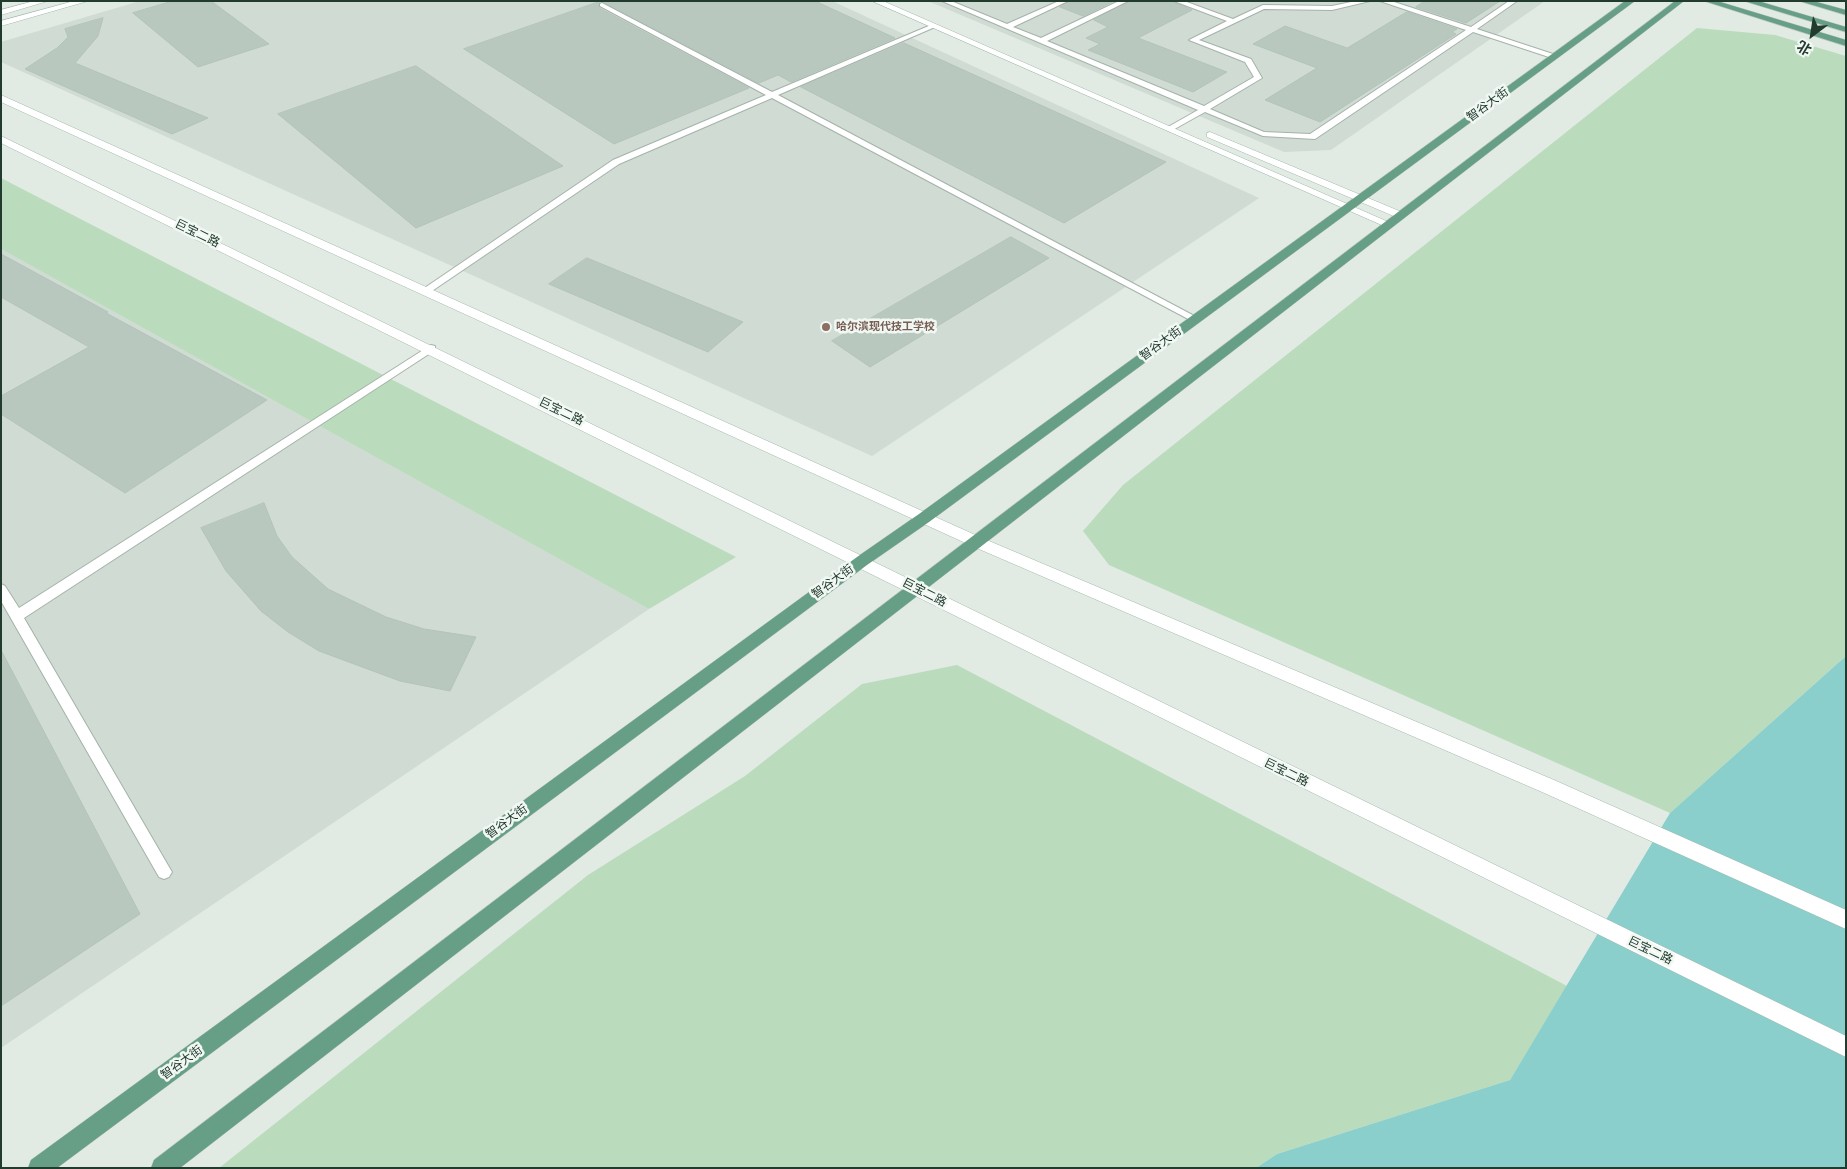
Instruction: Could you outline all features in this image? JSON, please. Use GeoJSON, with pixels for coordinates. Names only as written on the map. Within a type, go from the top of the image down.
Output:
{"type":"FeatureCollection","features":[{"type":"Feature","properties":{"kind":"main road","name":"智谷大街"},"geometry":{"type":"LineString","coordinates":[[39,1168],[862,561],[924,518],[1631,1]]}},
{"type":"Feature","properties":{"kind":"main road"},"geometry":{"type":"LineString","coordinates":[[162,1168],[1680,1]]}},
{"type":"Feature","properties":{"kind":"main road"},"geometry":{"type":"LineString","coordinates":[[1708,1],[1846,43]]}},
{"type":"Feature","properties":{"kind":"main road"},"geometry":{"type":"LineString","coordinates":[[1748,1],[1846,30]]}},
{"type":"Feature","properties":{"kind":"main road"},"geometry":{"type":"LineString","coordinates":[[1803,1],[1846,13]]}},
{"type":"Feature","properties":{"kind":"street"},"geometry":{"type":"LineString","coordinates":[[1,13],[44,1]]}},
{"type":"Feature","properties":{"kind":"street"},"geometry":{"type":"LineString","coordinates":[[1,24],[84,1]]}},
{"type":"Feature","properties":{"kind":"street"},"geometry":{"type":"LineString","coordinates":[[876,1],[1171,129],[1394,219]]}},
{"type":"Feature","properties":{"kind":"street"},"geometry":{"type":"LineString","coordinates":[[899,1],[1182,123],[1354,203],[1394,219]]}},
{"type":"Feature","properties":{"kind":"street"},"geometry":{"type":"LineString","coordinates":[[1,98],[977,542],[1548,786],[1846,920]]}},
{"type":"Feature","properties":{"kind":"street","name":"巨宝二路"},"geometry":{"type":"LineString","coordinates":[[1,139],[431,348],[915,589],[1846,1047]]}},
{"type":"Feature","properties":{"kind":"lane"},"geometry":{"type":"LineString","coordinates":[[945,1],[1263,134],[1312,137],[1514,1]]}},
{"type":"Feature","properties":{"kind":"lane"},"geometry":{"type":"LineString","coordinates":[[1007,27],[1065,1]]}},
{"type":"Feature","properties":{"kind":"lane"},"geometry":{"type":"LineString","coordinates":[[1041,41],[1125,1]]}},
{"type":"Feature","properties":{"kind":"lane"},"geometry":{"type":"LineString","coordinates":[[1177,1],[1233,21]]}},
{"type":"Feature","properties":{"kind":"lane"},"geometry":{"type":"LineString","coordinates":[[1171,129],[1258,78],[1248,61],[1194,40],[1263,7],[1332,8],[1367,1]]}},
{"type":"Feature","properties":{"kind":"lane"},"geometry":{"type":"LineString","coordinates":[[1383,1],[1555,56]]}},
{"type":"Feature","properties":{"kind":"lane"},"geometry":{"type":"LineString","coordinates":[[602,5],[1195,318]]}},
{"type":"Feature","properties":{"kind":"lane"},"geometry":{"type":"LineString","coordinates":[[426,291],[616,162],[933,26]]}},
{"type":"Feature","properties":{"kind":"lane"},"geometry":{"type":"LineString","coordinates":[[17,616],[431,348]]}},
{"type":"Feature","properties":{"kind":"lane"},"geometry":{"type":"LineString","coordinates":[[1,588],[164,872]]}},
{"type":"Feature","properties":{"kind":"shaded area","name":"哈尔滨现代技工学校"},"geometry":{"type":"Polygon","coordinates":[[[140,1],[832,1],[1259,198],[872,456],[1,62],[1,42],[140,1]]]}},
{"type":"Feature","properties":{"kind":"shaded area"},"geometry":{"type":"Polygon","coordinates":[[[928,1],[1545,1],[1331,150],[1284,152],[928,1]]]}},
{"type":"Feature","properties":{"kind":"shaded area"},"geometry":{"type":"Polygon","coordinates":[[[1,249],[649,609],[1,1048],[1,249]]]}},
{"type":"Feature","properties":{"kind":"green space"},"geometry":{"type":"Polygon","coordinates":[[[1697,28],[1775,35],[1846,56],[1846,656],[1670,813],[1109,565],[1083,531],[1123,485],[1697,28]]]}},
{"type":"Feature","properties":{"kind":"green space"},"geometry":{"type":"Polygon","coordinates":[[[1,178],[736,557],[649,609],[1,249],[1,178]]]}},
{"type":"Feature","properties":{"kind":"green space"},"geometry":{"type":"Polygon","coordinates":[[[957,665],[1567,986],[1510,1080],[1277,1154],[1256,1168],[219,1168],[588,875],[745,776],[862,684],[957,665]]]}},
{"type":"Feature","properties":{"kind":"water"},"geometry":{"type":"Polygon","coordinates":[[[1846,656],[1846,1168],[1256,1168],[1277,1154],[1510,1080],[1670,813],[1846,656]]]}},
{"type":"Feature","properties":{"kind":"building"},"geometry":{"type":"Polygon","coordinates":[[[173,1],[211,1],[269,44],[198,67],[133,13],[173,1]]]}},
{"type":"Feature","properties":{"kind":"building"},"geometry":{"type":"Polygon","coordinates":[[[602,1],[815,1],[895,38],[791,82],[778,75],[759,83],[602,1]]]}},
{"type":"Feature","properties":{"kind":"building"},"geometry":{"type":"Polygon","coordinates":[[[1070,1],[1114,1],[1083,16],[1060,7],[1070,1]]]}},
{"type":"Feature","properties":{"kind":"building"},"geometry":{"type":"Polygon","coordinates":[[[1130,1],[1172,1],[1192,10],[1138,38],[1227,72],[1193,92],[1088,50],[1100,44],[1086,38],[1108,27],[1094,20],[1130,1]]]}},
{"type":"Feature","properties":{"kind":"building"},"geometry":{"type":"Polygon","coordinates":[[[1425,1],[1500,1],[1466,23],[1416,7],[1425,1]]]}},
{"type":"Feature","properties":{"kind":"building"},"geometry":{"type":"Polygon","coordinates":[[[599,2],[599,8],[749,88],[614,144],[464,49],[599,2]]]}},
{"type":"Feature","properties":{"kind":"building"},"geometry":{"type":"Polygon","coordinates":[[[1407,12],[1457,29],[1452,32],[1456,34],[1320,122],[1265,100],[1317,68],[1253,44],[1285,26],[1347,48],[1407,12]]]}},
{"type":"Feature","properties":{"kind":"building"},"geometry":{"type":"Polygon","coordinates":[[[103,18],[98,36],[75,63],[208,118],[172,134],[25,69],[57,48],[68,37],[65,29],[103,18]]]}},
{"type":"Feature","properties":{"kind":"building"},"geometry":{"type":"Polygon","coordinates":[[[904,43],[1166,162],[1064,223],[801,87],[904,43]]]}},
{"type":"Feature","properties":{"kind":"building"},"geometry":{"type":"Polygon","coordinates":[[[416,66],[563,166],[416,228],[278,114],[416,66]]]}},
{"type":"Feature","properties":{"kind":"building"},"geometry":{"type":"Polygon","coordinates":[[[1011,237],[1049,258],[870,367],[832,341],[1011,237]]]}},
{"type":"Feature","properties":{"kind":"building"},"geometry":{"type":"Polygon","coordinates":[[[1,254],[267,400],[125,493],[1,414],[1,396],[89,347],[1,297],[1,254]]]}},
{"type":"Feature","properties":{"kind":"building"},"geometry":{"type":"Polygon","coordinates":[[[587,258],[743,322],[708,352],[549,284],[587,258]]]}},
{"type":"Feature","properties":{"kind":"building"},"geometry":{"type":"Polygon","coordinates":[[[264,503],[277,536],[292,557],[328,589],[386,617],[424,629],[476,637],[450,691],[400,681],[319,651],[288,632],[261,611],[226,571],[201,528],[264,503]]]}},
{"type":"Feature","properties":{"kind":"building"},"geometry":{"type":"Polygon","coordinates":[[[1,650],[140,914],[1,1006],[1,650]]]}},
{"type":"Feature","properties":{"kind":"place","name":"哈尔滨现代技工学校"},"geometry":{"type":"Point","coordinates":[826,327]}}]}
